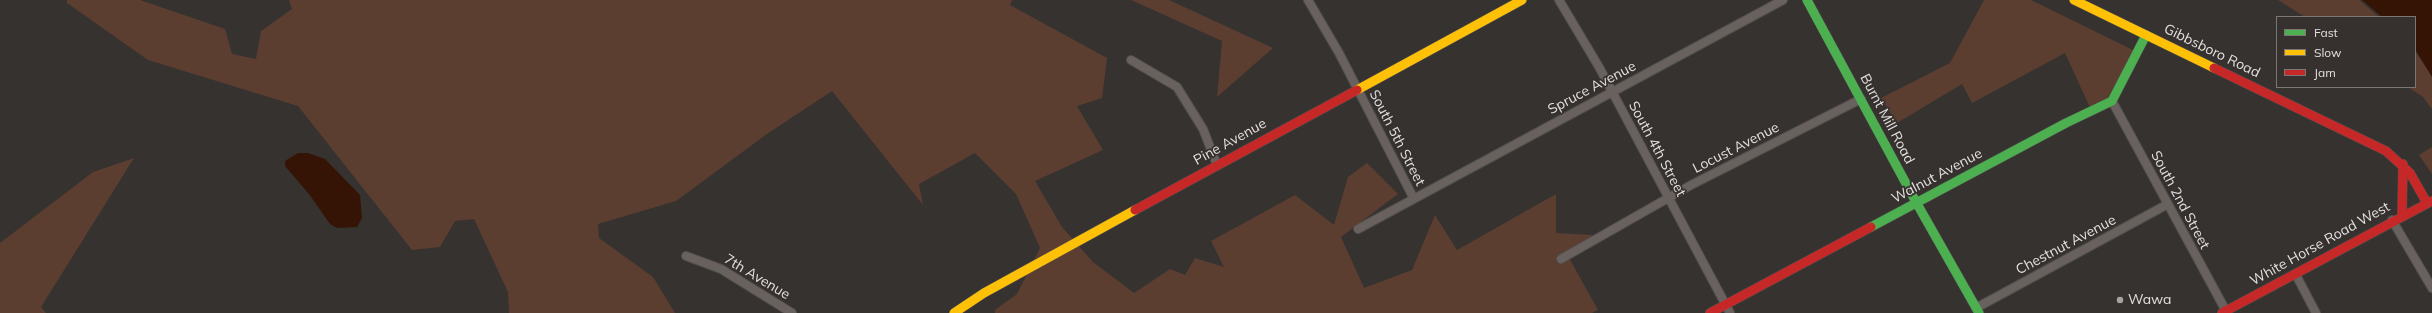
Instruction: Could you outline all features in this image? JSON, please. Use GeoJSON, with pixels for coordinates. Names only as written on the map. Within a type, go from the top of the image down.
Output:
{"type":"FeatureCollection","features":[{"type":"Feature","properties":{"kind":"street","name":"South 5th Street"},"geometry":{"type":"LineString","coordinates":[[1308,0],[1339,53],[1414,199]]}},
{"type":"Feature","properties":{"kind":"street","name":"Pine Avenue"},"geometry":{"type":"LineString","coordinates":[[954,313],[984,293],[1522,0]]}},
{"type":"Feature","properties":{"kind":"street","name":"South 4th Street"},"geometry":{"type":"LineString","coordinates":[[1558,0],[1612,92],[1730,313]]}},
{"type":"Feature","properties":{"kind":"street","name":"Spruce Avenue"},"geometry":{"type":"LineString","coordinates":[[1358,229],[1783,0]]}},
{"type":"Feature","properties":{"kind":"street","name":"Burnt Mill Road"},"geometry":{"type":"LineString","coordinates":[[1807,0],[1916,202],[1977,311]]}},
{"type":"Feature","properties":{"kind":"street","name":"Gibbsboro Road"},"geometry":{"type":"LineString","coordinates":[[2074,0],[2386,151],[2403,164],[2430,202]]}},
{"type":"Feature","properties":{"kind":"street"},"geometry":{"type":"LineString","coordinates":[[2112,101],[2146,35]]}},
{"type":"Feature","properties":{"kind":"street"},"geometry":{"type":"LineString","coordinates":[[1131,60],[1177,87],[1203,129],[1217,165]]}},
{"type":"Feature","properties":{"kind":"street","name":"Locust Avenue"},"geometry":{"type":"LineString","coordinates":[[1561,259],[1668,198],[1861,99]]}},
{"type":"Feature","properties":{"kind":"street","name":"Walnut Avenue"},"geometry":{"type":"LineString","coordinates":[[1710,313],[1916,202],[2112,101]]}},
{"type":"Feature","properties":{"kind":"street","name":"South 2nd Street"},"geometry":{"type":"LineString","coordinates":[[2112,101],[2224,312]]}},
{"type":"Feature","properties":{"kind":"street"},"geometry":{"type":"LineString","coordinates":[[2402,215],[2403,164]]}},
{"type":"Feature","properties":{"kind":"street","name":"White Horse Road West"},"geometry":{"type":"LineString","coordinates":[[2224,312],[2296,275],[2392,220],[2430,202]]}},
{"type":"Feature","properties":{"kind":"street","name":"Chestnut Avenue"},"geometry":{"type":"LineString","coordinates":[[1977,311],[2168,204]]}},
{"type":"Feature","properties":{"kind":"street"},"geometry":{"type":"LineString","coordinates":[[2392,220],[2432,288]]}},
{"type":"Feature","properties":{"kind":"street","name":"7th Avenue"},"geometry":{"type":"LineString","coordinates":[[686,256],[721,269],[792,313]]}},
{"type":"Feature","properties":{"kind":"street"},"geometry":{"type":"LineString","coordinates":[[2296,275],[2316,313]]}},
{"type":"Feature","properties":{"kind":"shaded area"},"geometry":{"type":"Polygon","coordinates":[[[67,0],[140,0],[225,29],[232,54],[256,59],[261,31],[292,9],[289,0],[1012,0],[1010,5],[1107,58],[1102,98],[1077,106],[1103,150],[1035,181],[1062,227],[1093,262],[1134,293],[1170,269],[1185,275],[1195,258],[1224,267],[1211,241],[1295,195],[1334,225],[1348,177],[1367,163],[1398,194],[1341,237],[1364,288],[1412,270],[1435,215],[1457,250],[1556,194],[1556,233],[1593,235],[1568,256],[1598,310],[1592,313],[995,313],[995,310],[1017,294],[1040,248],[1016,194],[975,153],[919,184],[923,205],[832,91],[767,134],[676,201],[598,224],[599,238],[653,277],[675,313],[509,313],[508,292],[474,219],[455,221],[440,247],[412,250],[298,106],[148,60],[67,3],[67,0]]]}},
{"type":"Feature","properties":{"kind":"shaded area"},"geometry":{"type":"Polygon","coordinates":[[[1131,0],[1169,0],[1273,48],[1217,97],[1222,41],[1131,0]]]}},
{"type":"Feature","properties":{"kind":"shaded area"},"geometry":{"type":"Polygon","coordinates":[[[1984,0],[2031,0],[2137,52],[2115,97],[2092,112],[2065,53],[1972,103],[1962,84],[1897,123],[1881,98],[1950,63],[1984,0]]]}},
{"type":"Feature","properties":{"kind":"shaded area"},"geometry":{"type":"Polygon","coordinates":[[[2278,0],[2359,0],[2378,16],[2303,16],[2278,0]]]}},
{"type":"Feature","properties":{"kind":"shaded area"},"geometry":{"type":"Polygon","coordinates":[[[2362,0],[2432,0],[2432,77],[2416,51],[2416,16],[2381,16],[2362,0]]]}},
{"type":"Feature","properties":{"kind":"shaded area"},"geometry":{"type":"Polygon","coordinates":[[[2416,52],[2432,76],[2432,109],[2423,97],[2410,88],[2416,88],[2416,52]]]}},
{"type":"Feature","properties":{"kind":"shaded area"},"geometry":{"type":"Polygon","coordinates":[[[2432,147],[2432,174],[2419,155],[2432,147]]]}},
{"type":"Feature","properties":{"kind":"shaded area"},"geometry":{"type":"Polygon","coordinates":[[[298,153],[308,153],[325,159],[360,195],[362,218],[357,227],[337,228],[330,224],[309,194],[285,166],[285,161],[298,153]]]}},
{"type":"Feature","properties":{"kind":"shaded area"},"geometry":{"type":"Polygon","coordinates":[[[134,158],[41,307],[46,313],[0,313],[0,243],[93,172],[134,158]]]}},
{"type":"Feature","properties":{"kind":"traffic: fast"},"geometry":{"type":"LineString","coordinates":[[1807,0],[1916,202],[1979,313]]}},
{"type":"Feature","properties":{"kind":"traffic: fast"},"geometry":{"type":"LineString","coordinates":[[1871,227],[2066,123],[2112,101],[2146,35]]}},
{"type":"Feature","properties":{"kind":"traffic: slow"},"geometry":{"type":"LineString","coordinates":[[1357,90],[1522,0]]}},
{"type":"Feature","properties":{"kind":"traffic: slow"},"geometry":{"type":"LineString","coordinates":[[2074,0],[2214,68]]}},
{"type":"Feature","properties":{"kind":"traffic: slow"},"geometry":{"type":"LineString","coordinates":[[954,313],[984,293],[1135,210]]}},
{"type":"Feature","properties":{"kind":"traffic: jam"},"geometry":{"type":"LineString","coordinates":[[2214,68],[2386,151],[2410,173],[2427,203]]}},
{"type":"Feature","properties":{"kind":"traffic: jam"},"geometry":{"type":"LineString","coordinates":[[1135,210],[1357,90]]}},
{"type":"Feature","properties":{"kind":"traffic: jam"},"geometry":{"type":"LineString","coordinates":[[2402,215],[2403,164]]}},
{"type":"Feature","properties":{"kind":"traffic: jam"},"geometry":{"type":"LineString","coordinates":[[2222,313],[2432,201]]}},
{"type":"Feature","properties":{"kind":"traffic: jam"},"geometry":{"type":"LineString","coordinates":[[1710,313],[1871,227]]}},
{"type":"Feature","properties":{"kind":"place","name":"Wawa"},"geometry":{"type":"Point","coordinates":[2120,300]}}]}
